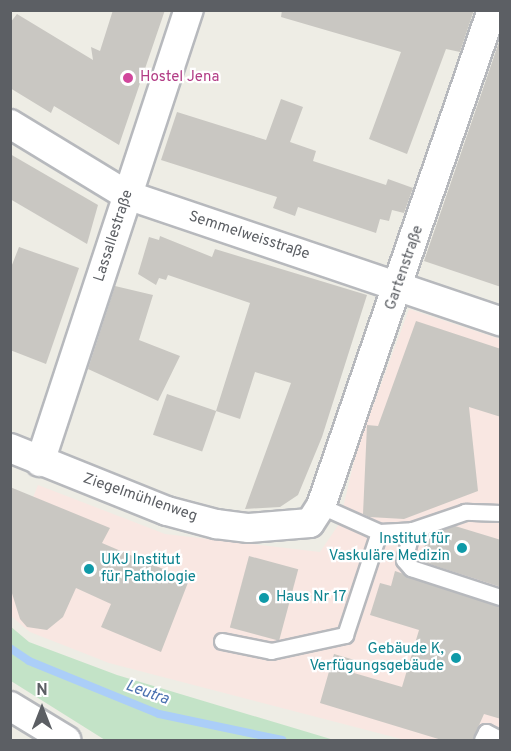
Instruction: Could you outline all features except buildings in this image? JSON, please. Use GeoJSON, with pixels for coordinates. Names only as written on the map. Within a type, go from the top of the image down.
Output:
{"type":"FeatureCollection","features":[{"type":"Feature","properties":{"kind":"street","name":"Lassallestraße"},"geometry":{"type":"LineString","coordinates":[[40,462],[189,10]]}},
{"type":"Feature","properties":{"kind":"street","name":"Gartenstraße"},"geometry":{"type":"LineString","coordinates":[[316,514],[399,285],[492,10]]}},
{"type":"Feature","properties":{"kind":"street","name":"Semmelweisstraße"},"geometry":{"type":"LineString","coordinates":[[10,124],[127,195],[501,321]]}},
{"type":"Feature","properties":{"kind":"street","name":"Ziegelmühlenweg"},"geometry":{"type":"LineString","coordinates":[[10,448],[40,462],[167,511],[216,524],[249,528],[316,514]]}},
{"type":"Feature","properties":{"kind":"street"},"geometry":{"type":"LineString","coordinates":[[10,706],[66,741]]}},
{"type":"Feature","properties":{"kind":"lane"},"geometry":{"type":"LineString","coordinates":[[316,514],[379,532],[412,530],[465,512],[501,513]]}},
{"type":"Feature","properties":{"kind":"lane"},"geometry":{"type":"LineString","coordinates":[[412,530],[404,560],[411,568],[501,597]]}},
{"type":"Feature","properties":{"kind":"lane"},"geometry":{"type":"LineString","coordinates":[[222,641],[271,651],[345,635],[379,532]]}},
{"type":"Feature","properties":{"kind":"lane"},"geometry":{"type":"LineString","coordinates":[[482,741],[486,732],[501,739]]}},
{"type":"Feature","properties":{"kind":"shaded area"},"geometry":{"type":"Polygon","coordinates":[[[409,309],[500,339],[500,740],[405,740],[109,663],[30,632],[11,616],[10,554],[38,485],[165,534],[320,552],[339,524],[357,449],[409,309]]]}},
{"type":"Feature","properties":{"kind":"green space"},"geometry":{"type":"Polygon","coordinates":[[[10,626],[29,642],[117,675],[334,740],[105,740],[11,681],[10,626]]]}},
{"type":"Feature","properties":{"kind":"waterway","name":"Leutra"},"geometry":{"type":"LineString","coordinates":[[10,648],[29,661],[159,714],[282,740]]}},
{"type":"Feature","properties":{"kind":"place","name":"Hostel Jena"},"geometry":{"type":"Point","coordinates":[128,78]}},
{"type":"Feature","properties":{"kind":"place","name":"Institut für Vaskuläre Medizin"},"geometry":{"type":"Point","coordinates":[462,548]}},
{"type":"Feature","properties":{"kind":"place","name":"UKJ Institut für Pathologie"},"geometry":{"type":"Point","coordinates":[89,569]}},
{"type":"Feature","properties":{"kind":"place","name":"Haus Nr 17"},"geometry":{"type":"Point","coordinates":[264,598]}},
{"type":"Feature","properties":{"kind":"place","name":"Gebäude K, Verfügungsgebäude"},"geometry":{"type":"Point","coordinates":[456,658]}}]}
